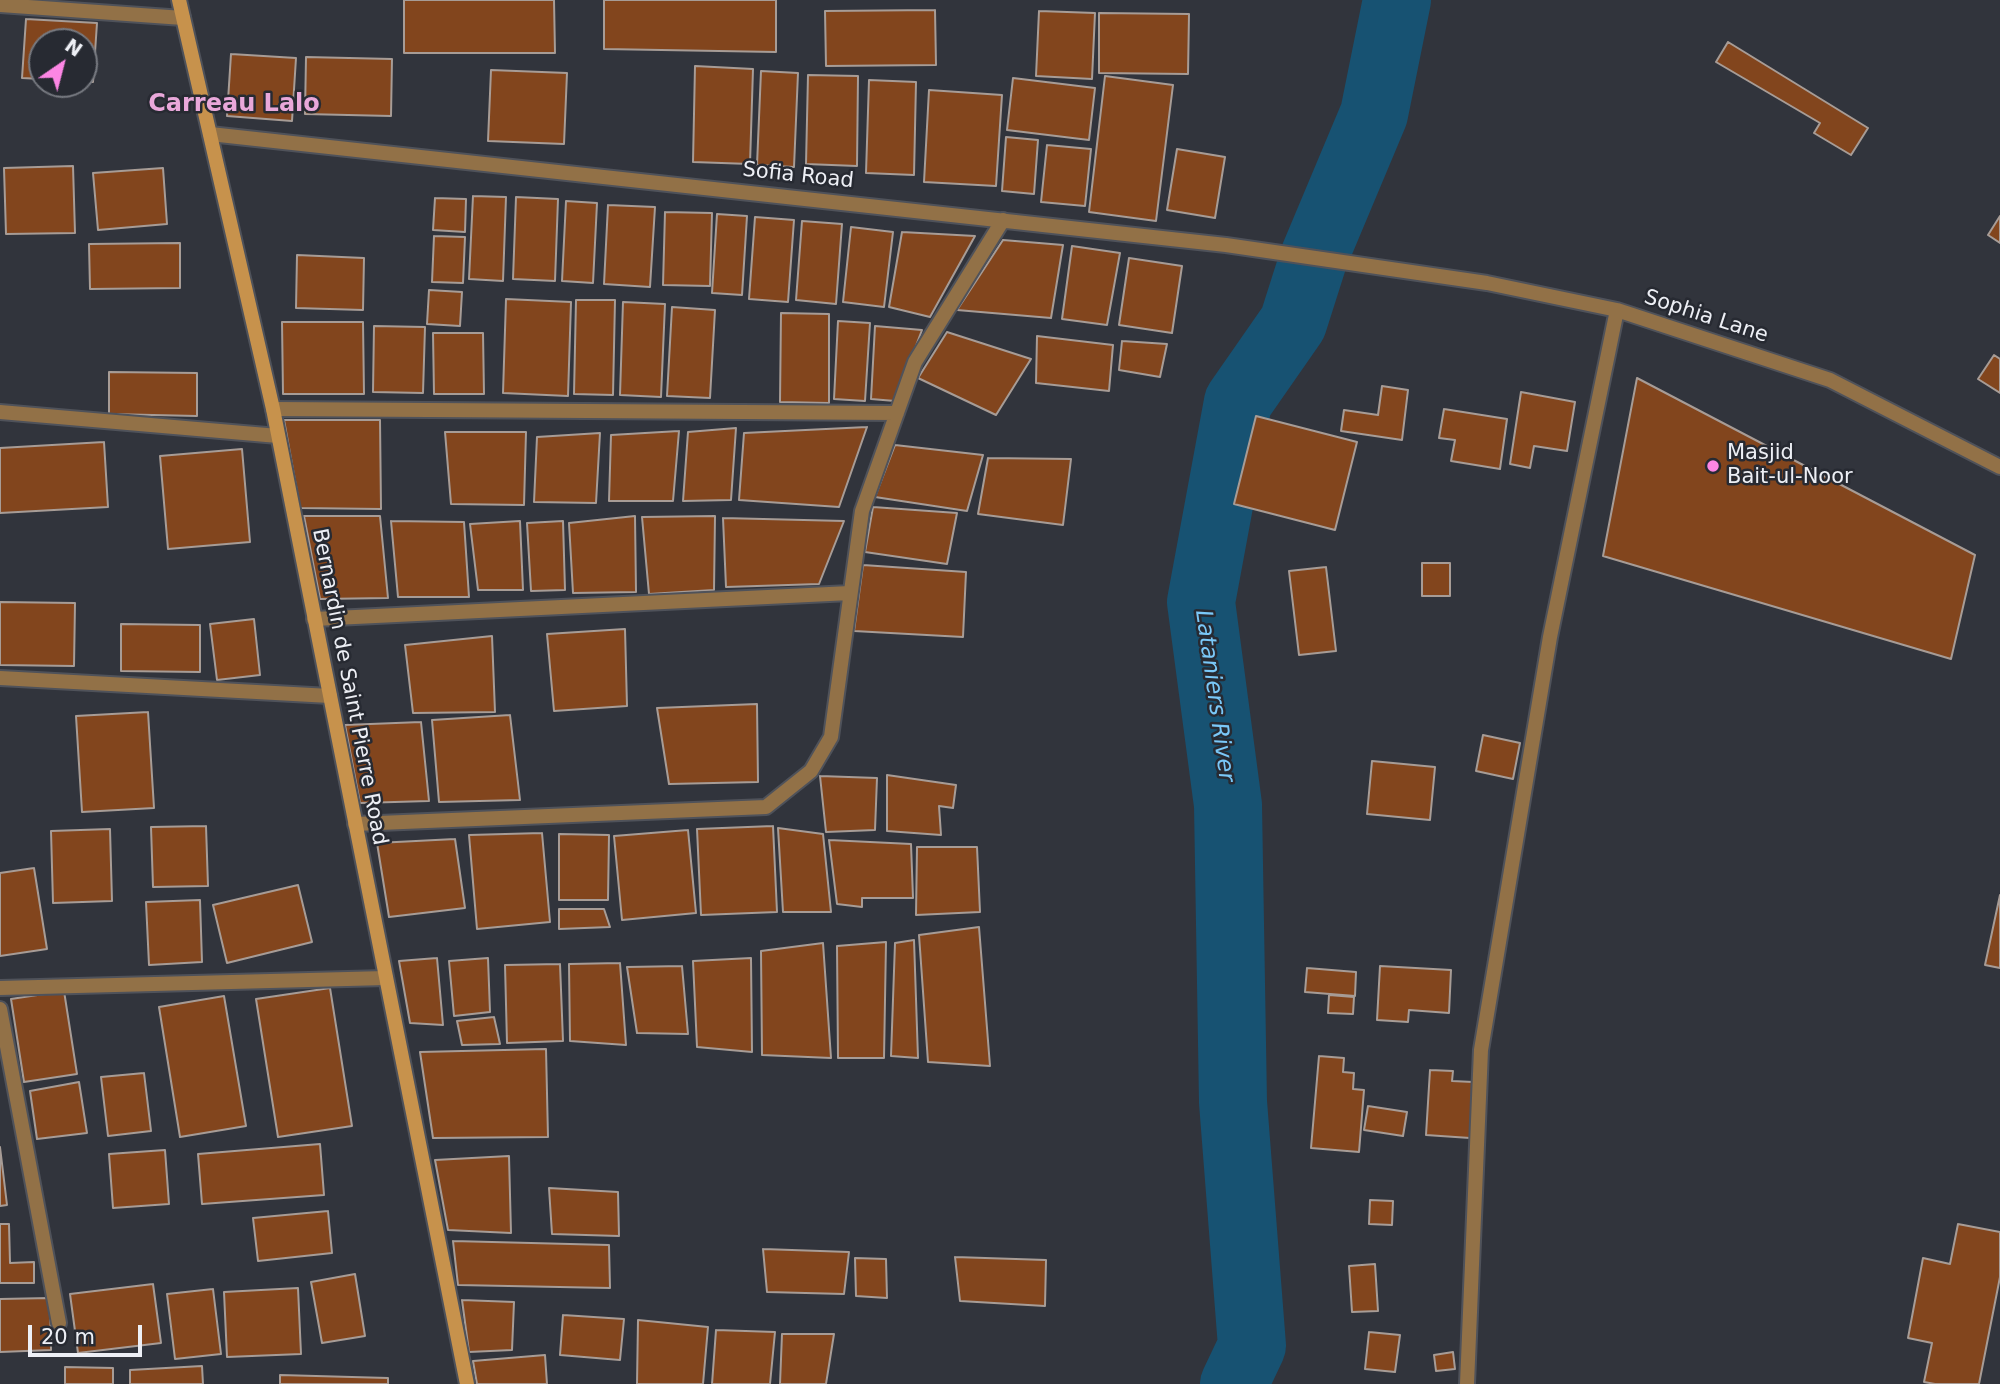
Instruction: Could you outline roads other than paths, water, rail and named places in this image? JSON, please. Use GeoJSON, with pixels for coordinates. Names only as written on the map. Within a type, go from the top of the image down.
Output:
{"type":"FeatureCollection","features":[{"type":"Feature","properties":{"kind":"main road","name":"Bernardin de Saint Pierre Road"},"geometry":{"type":"LineString","coordinates":[[179,0],[278,436],[467,1384]]}},
{"type":"Feature","properties":{"kind":"street"},"geometry":{"type":"LineString","coordinates":[[0,5],[183,18]]}},
{"type":"Feature","properties":{"kind":"street","name":"Sofia Road"},"geometry":{"type":"LineString","coordinates":[[210,134],[1226,245],[1380,267]]}},
{"type":"Feature","properties":{"kind":"street"},"geometry":{"type":"LineString","coordinates":[[355,824],[766,807],[811,771],[831,737],[862,511],[915,362],[1003,220]]}},
{"type":"Feature","properties":{"kind":"street","name":"Sophia Lane"},"geometry":{"type":"LineString","coordinates":[[1380,267],[1487,283],[1617,310],[1830,380],[2000,467]]}},
{"type":"Feature","properties":{"kind":"street"},"geometry":{"type":"LineString","coordinates":[[1467,1384],[1481,1050],[1550,637],[1617,310]]}},
{"type":"Feature","properties":{"kind":"street"},"geometry":{"type":"LineString","coordinates":[[272,409],[897,413]]}},
{"type":"Feature","properties":{"kind":"street"},"geometry":{"type":"LineString","coordinates":[[0,412],[278,436]]}},
{"type":"Feature","properties":{"kind":"street"},"geometry":{"type":"LineString","coordinates":[[314,619],[850,593]]}},
{"type":"Feature","properties":{"kind":"street"},"geometry":{"type":"LineString","coordinates":[[0,678],[330,696]]}},
{"type":"Feature","properties":{"kind":"street"},"geometry":{"type":"LineString","coordinates":[[0,988],[386,978]]}},
{"type":"Feature","properties":{"kind":"street"},"geometry":{"type":"LineString","coordinates":[[0,1009],[59,1323]]}},
{"type":"Feature","properties":{"kind":"waterway","name":"Lataniers River"},"geometry":{"type":"LineString","coordinates":[[1234,1384],[1252,1346],[1233,1102],[1228,805],[1201,602],[1238,402],[1293,323],[1314,257],[1374,114],[1397,0]]}},
{"type":"Feature","properties":{"kind":"place","name":"Masjid Bait-ul-Noor"},"geometry":{"type":"Point","coordinates":[1713,466]}},
{"type":"Feature","properties":{"kind":"district","name":"Carreau Lalo"},"geometry":{"type":"Point","coordinates":[234,105]}}]}
